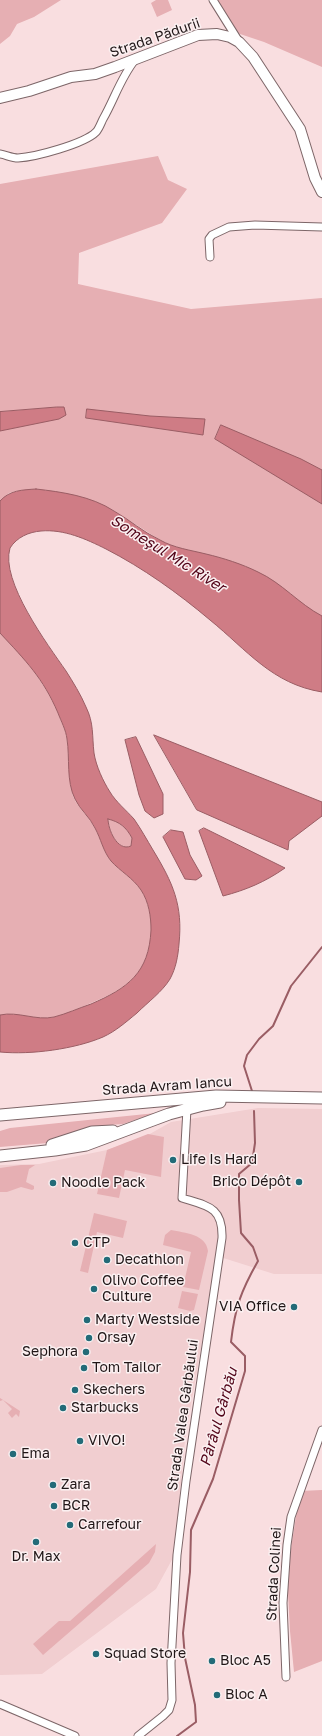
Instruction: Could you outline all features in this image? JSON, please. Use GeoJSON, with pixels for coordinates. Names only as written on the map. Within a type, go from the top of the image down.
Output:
{"type":"FeatureCollection","features":[{"type":"Feature","properties":{"kind":"main road","name":"Strada Avram Iancu"},"geometry":{"type":"LineString","coordinates":[[0,1115],[201,1097],[253,1097]]}},
{"type":"Feature","properties":{"kind":"main road"},"geometry":{"type":"LineString","coordinates":[[253,1097],[322,1098]]}},
{"type":"Feature","properties":{"kind":"main road","name":"Strada Avram Iancu"},"geometry":{"type":"LineString","coordinates":[[0,1156],[86,1145],[187,1109],[253,1097]]}},
{"type":"Feature","properties":{"kind":"main road"},"geometry":{"type":"LineString","coordinates":[[0,1119],[17,1113]]}},
{"type":"Feature","properties":{"kind":"main road"},"geometry":{"type":"LineString","coordinates":[[0,1151],[54,1144],[92,1132],[126,1131]]}},
{"type":"Feature","properties":{"kind":"street"},"geometry":{"type":"LineString","coordinates":[[214,0],[239,42]]}},
{"type":"Feature","properties":{"kind":"street","name":"Strada Pădurii"},"geometry":{"type":"LineString","coordinates":[[0,98],[29,91],[71,77],[94,74],[198,35],[221,34],[239,42],[253,57],[300,129],[315,178],[322,192]]}},
{"type":"Feature","properties":{"kind":"street"},"geometry":{"type":"LineString","coordinates":[[0,154],[18,158],[51,151],[82,142],[96,132],[110,108],[125,75],[136,59]]}},
{"type":"Feature","properties":{"kind":"street"},"geometry":{"type":"LineString","coordinates":[[210,256],[209,239],[212,235],[229,227],[255,224],[322,227]]}},
{"type":"Feature","properties":{"kind":"street","name":"Strada Valea Gârbăului"},"geometry":{"type":"LineString","coordinates":[[138,1736],[169,1710],[172,1700],[171,1663],[178,1547],[186,1481],[222,1238],[220,1217],[215,1211],[209,1206],[182,1198],[187,1109]]}},
{"type":"Feature","properties":{"kind":"street","name":"Strada Colinei"},"geometry":{"type":"LineString","coordinates":[[286,1678],[283,1603],[287,1545],[291,1517],[322,1430]]}},
{"type":"Feature","properties":{"kind":"street"},"geometry":{"type":"LineString","coordinates":[[0,1704],[76,1736]]}},
{"type":"Feature","properties":{"kind":"shaded area"},"geometry":{"type":"Polygon","coordinates":[[[0,0],[61,0],[34,17],[17,24],[10,36],[0,44],[0,0]]]}},
{"type":"Feature","properties":{"kind":"shaded area"},"geometry":{"type":"Polygon","coordinates":[[[156,0],[168,0],[172,10],[157,17],[151,3],[156,0]]]}},
{"type":"Feature","properties":{"kind":"shaded area"},"geometry":{"type":"Polygon","coordinates":[[[211,0],[322,0],[322,67],[264,42],[228,30],[211,0]]]}},
{"type":"Feature","properties":{"kind":"shaded area"},"geometry":{"type":"Polygon","coordinates":[[[158,156],[168,180],[187,189],[162,223],[79,253],[78,284],[191,309],[322,298],[322,672],[160,540],[113,510],[82,497],[36,489],[9,493],[0,501],[0,184],[158,156]]]}},
{"type":"Feature","properties":{"kind":"shaded area"},"geometry":{"type":"Polygon","coordinates":[[[0,633],[18,651],[33,670],[53,702],[66,736],[70,782],[73,796],[93,824],[111,861],[141,890],[146,899],[150,915],[151,930],[146,957],[141,968],[126,985],[104,997],[68,1013],[47,1018],[14,1014],[0,1015],[0,633]]]}},
{"type":"Feature","properties":{"kind":"shaded area"},"geometry":{"type":"Polygon","coordinates":[[[108,819],[119,823],[127,831],[132,838],[131,846],[121,846],[117,843],[112,834],[108,819]]]}},
{"type":"Feature","properties":{"kind":"shaded area"},"geometry":{"type":"Polygon","coordinates":[[[258,1108],[322,1109],[322,1274],[274,1274],[217,1256],[185,1440],[174,1556],[156,1589],[42,1674],[0,1675],[0,1165],[39,1164],[107,1150],[148,1135],[171,1122],[258,1108]]]}},
{"type":"Feature","properties":{"kind":"shaded area"},"geometry":{"type":"Polygon","coordinates":[[[156,1113],[123,1124],[109,1125],[48,1143],[0,1147],[0,1131],[10,1128],[156,1113]]]}},
{"type":"Feature","properties":{"kind":"shaded area"},"geometry":{"type":"Polygon","coordinates":[[[148,1134],[164,1137],[161,1177],[125,1170],[119,1198],[97,1194],[107,1150],[148,1134]]]}},
{"type":"Feature","properties":{"kind":"shaded area"},"geometry":{"type":"Polygon","coordinates":[[[35,1165],[29,1169],[26,1182],[34,1186],[34,1189],[32,1190],[21,1187],[7,1192],[0,1192],[0,1168],[35,1165]]]}},
{"type":"Feature","properties":{"kind":"shaded area"},"geometry":{"type":"Polygon","coordinates":[[[94,1213],[127,1221],[123,1238],[97,1232],[88,1273],[80,1271],[94,1213]]]}},
{"type":"Feature","properties":{"kind":"shaded area"},"geometry":{"type":"Polygon","coordinates":[[[171,1230],[194,1235],[206,1245],[208,1251],[199,1290],[183,1287],[191,1252],[163,1245],[165,1235],[171,1230]]]}},
{"type":"Feature","properties":{"kind":"shaded area"},"geometry":{"type":"Polygon","coordinates":[[[182,1291],[198,1294],[194,1310],[190,1311],[178,1308],[182,1291]]]}},
{"type":"Feature","properties":{"kind":"shaded area"},"geometry":{"type":"Polygon","coordinates":[[[0,1398],[20,1411],[19,1417],[16,1414],[12,1418],[8,1413],[12,1409],[3,1400],[0,1401],[0,1398]]]}},
{"type":"Feature","properties":{"kind":"shaded area"},"geometry":{"type":"Polygon","coordinates":[[[322,1490],[322,1661],[294,1672],[287,1574],[300,1491],[322,1490]]]}},
{"type":"Feature","properties":{"kind":"shaded area"},"geometry":{"type":"Polygon","coordinates":[[[156,1544],[155,1552],[149,1563],[43,1655],[33,1644],[59,1621],[70,1621],[156,1544]]]}},
{"type":"Feature","properties":{"kind":"water"},"geometry":{"type":"Polygon","coordinates":[[[64,407],[66,415],[59,419],[0,431],[0,412],[64,407]]]}},
{"type":"Feature","properties":{"kind":"water"},"geometry":{"type":"Polygon","coordinates":[[[87,409],[150,416],[205,419],[203,435],[86,418],[87,409]]]}},
{"type":"Feature","properties":{"kind":"water"},"geometry":{"type":"Polygon","coordinates":[[[221,425],[301,459],[322,470],[322,504],[215,439],[221,425]]]}},
{"type":"Feature","properties":{"kind":"water","name":"Someşul Mic River"},"geometry":{"type":"Polygon","coordinates":[[[36,489],[66,493],[86,498],[114,511],[165,543],[219,557],[239,564],[258,572],[275,582],[306,606],[322,616],[322,692],[304,688],[274,674],[173,591],[120,556],[98,545],[83,538],[66,533],[50,531],[28,534],[13,544],[10,548],[9,562],[12,577],[19,595],[38,629],[66,671],[84,702],[92,724],[94,753],[98,768],[110,792],[137,823],[166,873],[178,906],[180,930],[177,957],[174,971],[170,979],[155,997],[121,1026],[103,1037],[79,1045],[39,1052],[12,1053],[0,1052],[0,1015],[14,1014],[40,1018],[54,1017],[91,1004],[116,992],[126,985],[141,968],[146,957],[151,930],[149,910],[144,895],[134,882],[111,861],[93,824],[75,799],[70,785],[66,736],[52,701],[33,670],[0,633],[0,501],[4,497],[21,490],[36,489]],[[108,819],[108,823],[114,838],[122,846],[131,846],[132,838],[127,831],[119,823],[108,819]]]}},
{"type":"Feature","properties":{"kind":"water"},"geometry":{"type":"Polygon","coordinates":[[[154,735],[322,802],[322,816],[289,841],[288,850],[197,810],[154,735]]]}},
{"type":"Feature","properties":{"kind":"water"},"geometry":{"type":"Polygon","coordinates":[[[136,737],[163,794],[163,814],[154,818],[145,811],[139,795],[125,740],[136,737]]]}},
{"type":"Feature","properties":{"kind":"water"},"geometry":{"type":"Polygon","coordinates":[[[204,828],[285,868],[255,885],[223,896],[199,831],[204,828]]]}},
{"type":"Feature","properties":{"kind":"water"},"geometry":{"type":"Polygon","coordinates":[[[171,830],[183,832],[190,855],[202,876],[196,880],[185,879],[163,837],[171,830]]]}},
{"type":"Feature","properties":{"kind":"waterway","name":"Pârâul Gârbău"},"geometry":{"type":"LineString","coordinates":[[252,1091],[244,1066],[247,1055],[259,1039],[273,1026],[291,986],[322,947]]}},
{"type":"Feature","properties":{"kind":"waterway","name":"Pârâul Gârbău"},"geometry":{"type":"LineString","coordinates":[[177,1736],[196,1722],[195,1705],[185,1658],[183,1633],[190,1572],[191,1530],[213,1479],[245,1371],[245,1356],[231,1342],[237,1309],[247,1281],[258,1261],[253,1247],[241,1233],[239,1200],[239,1174],[252,1163],[255,1143],[254,1111]]}},
{"type":"Feature","properties":{"kind":"place","name":"Life Is Hard"},"geometry":{"type":"Point","coordinates":[173,1160]}},
{"type":"Feature","properties":{"kind":"place","name":"Brico Dépôt"},"geometry":{"type":"Point","coordinates":[299,1182]}},
{"type":"Feature","properties":{"kind":"place","name":"Noodle Pack"},"geometry":{"type":"Point","coordinates":[53,1183]}},
{"type":"Feature","properties":{"kind":"place","name":"CTP"},"geometry":{"type":"Point","coordinates":[75,1243]}},
{"type":"Feature","properties":{"kind":"place","name":"Decathlon"},"geometry":{"type":"Point","coordinates":[107,1260]}},
{"type":"Feature","properties":{"kind":"place","name":"Olivo Coffee Culture"},"geometry":{"type":"Point","coordinates":[94,1289]}},
{"type":"Feature","properties":{"kind":"place","name":"VIA Office"},"geometry":{"type":"Point","coordinates":[294,1307]}},
{"type":"Feature","properties":{"kind":"place","name":"Marty Westside"},"geometry":{"type":"Point","coordinates":[87,1320]}},
{"type":"Feature","properties":{"kind":"place","name":"Orsay"},"geometry":{"type":"Point","coordinates":[89,1338]}},
{"type":"Feature","properties":{"kind":"place","name":"Sephora"},"geometry":{"type":"Point","coordinates":[86,1352]}},
{"type":"Feature","properties":{"kind":"place","name":"Tom Tailor"},"geometry":{"type":"Point","coordinates":[84,1368]}},
{"type":"Feature","properties":{"kind":"place","name":"Skechers"},"geometry":{"type":"Point","coordinates":[75,1390]}},
{"type":"Feature","properties":{"kind":"place","name":"Starbucks"},"geometry":{"type":"Point","coordinates":[63,1408]}},
{"type":"Feature","properties":{"kind":"place","name":"VIVO!"},"geometry":{"type":"Point","coordinates":[80,1441]}},
{"type":"Feature","properties":{"kind":"place","name":"Ema"},"geometry":{"type":"Point","coordinates":[13,1454]}},
{"type":"Feature","properties":{"kind":"place","name":"Zara"},"geometry":{"type":"Point","coordinates":[53,1485]}},
{"type":"Feature","properties":{"kind":"place","name":"BCR"},"geometry":{"type":"Point","coordinates":[54,1506]}},
{"type":"Feature","properties":{"kind":"place","name":"Carrefour"},"geometry":{"type":"Point","coordinates":[70,1525]}},
{"type":"Feature","properties":{"kind":"place","name":"Dr. Max"},"geometry":{"type":"Point","coordinates":[36,1542]}},
{"type":"Feature","properties":{"kind":"place","name":"Squad Store"},"geometry":{"type":"Point","coordinates":[96,1654]}},
{"type":"Feature","properties":{"kind":"place","name":"Bloc A5"},"geometry":{"type":"Point","coordinates":[212,1661]}},
{"type":"Feature","properties":{"kind":"place","name":"Bloc A"},"geometry":{"type":"Point","coordinates":[217,1695]}}]}
